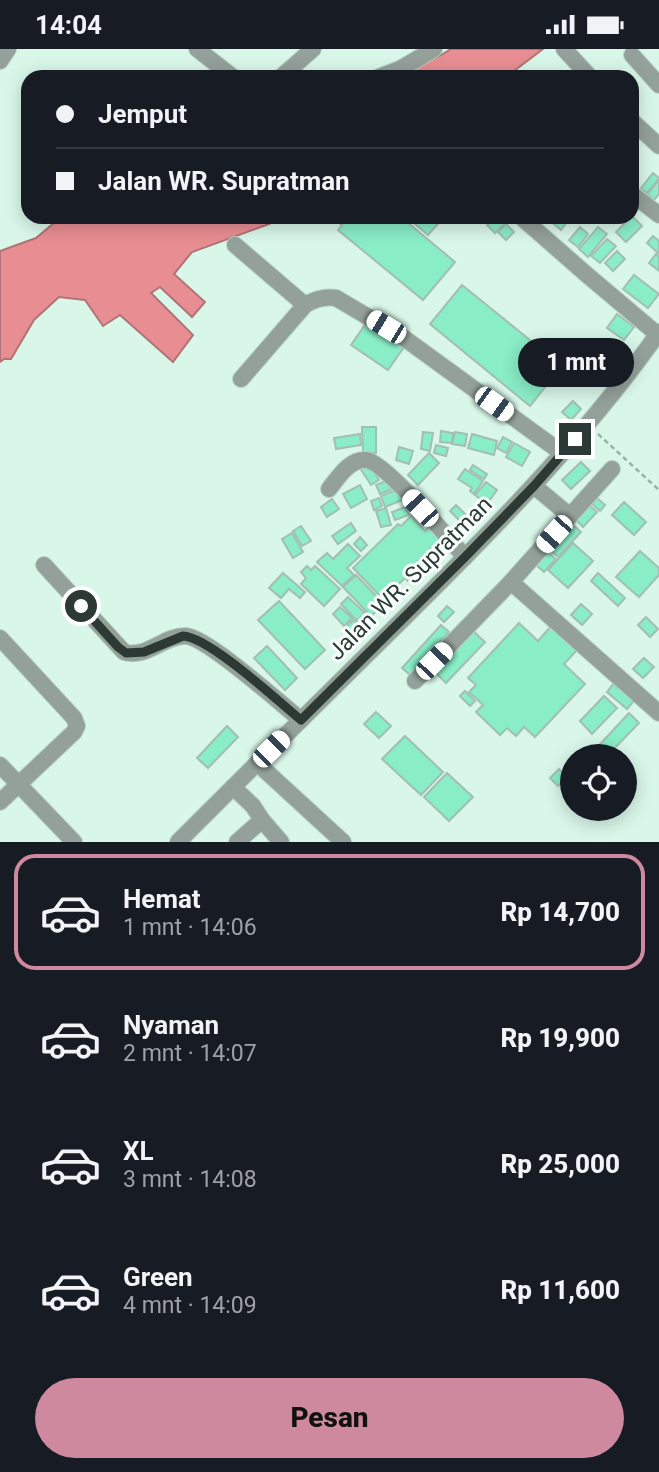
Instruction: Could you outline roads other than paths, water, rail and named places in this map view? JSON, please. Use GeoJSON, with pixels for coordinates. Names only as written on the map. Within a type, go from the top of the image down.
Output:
{"type":"FeatureCollection","features":[{"type":"Feature","properties":{"kind":"street"},"geometry":{"type":"LineString","coordinates":[[0,61],[8,49]]}},
{"type":"Feature","properties":{"kind":"street"},"geometry":{"type":"LineString","coordinates":[[197,49],[224,70]]}},
{"type":"Feature","properties":{"kind":"street"},"geometry":{"type":"LineString","coordinates":[[289,70],[313,49]]}},
{"type":"Feature","properties":{"kind":"street"},"geometry":{"type":"LineString","coordinates":[[396,70],[434,49]]}},
{"type":"Feature","properties":{"kind":"street"},"geometry":{"type":"LineString","coordinates":[[564,49],[584,70]]}},
{"type":"Feature","properties":{"kind":"street"},"geometry":{"type":"LineString","coordinates":[[632,55],[659,85]]}},
{"type":"Feature","properties":{"kind":"street"},"geometry":{"type":"LineString","coordinates":[[639,127],[659,146]]}},
{"type":"Feature","properties":{"kind":"street"},"geometry":{"type":"LineString","coordinates":[[639,199],[659,215]]}},
{"type":"Feature","properties":{"kind":"street"},"geometry":{"type":"LineString","coordinates":[[529,224],[658,333]]}},
{"type":"Feature","properties":{"kind":"street"},"geometry":{"type":"LineString","coordinates":[[235,245],[305,305]]}},
{"type":"Feature","properties":{"kind":"street"},"geometry":{"type":"LineString","coordinates":[[241,379],[305,305],[316,298],[336,298],[404,338],[562,453]]}},
{"type":"Feature","properties":{"kind":"street","name":"Jalan WR. Supratman"},"geometry":{"type":"LineString","coordinates":[[178,842],[243,795],[266,771],[301,720],[534,486],[588,425],[658,333]]}},
{"type":"Feature","properties":{"kind":"street"},"geometry":{"type":"LineString","coordinates":[[328,489],[352,464],[372,461],[389,474],[465,557]]}},
{"type":"Feature","properties":{"kind":"street"},"geometry":{"type":"LineString","coordinates":[[415,681],[511,582],[612,469]]}},
{"type":"Feature","properties":{"kind":"street"},"geometry":{"type":"LineString","coordinates":[[534,486],[570,516]]}},
{"type":"Feature","properties":{"kind":"street"},"geometry":{"type":"LineString","coordinates":[[44,565],[124,652],[140,653],[174,639],[186,636],[192,638],[237,667],[301,720]]}},
{"type":"Feature","properties":{"kind":"street"},"geometry":{"type":"LineString","coordinates":[[511,582],[659,713]]}},
{"type":"Feature","properties":{"kind":"street"},"geometry":{"type":"LineString","coordinates":[[0,638],[77,723],[75,732],[0,802]]}},
{"type":"Feature","properties":{"kind":"street"},"geometry":{"type":"LineString","coordinates":[[0,765],[74,842]]}},
{"type":"Feature","properties":{"kind":"street"},"geometry":{"type":"LineString","coordinates":[[266,771],[344,842]]}},
{"type":"Feature","properties":{"kind":"street"},"geometry":{"type":"LineString","coordinates":[[243,795],[281,842]]}},
{"type":"Feature","properties":{"kind":"street"},"geometry":{"type":"LineString","coordinates":[[237,842],[262,820]]}}]}
